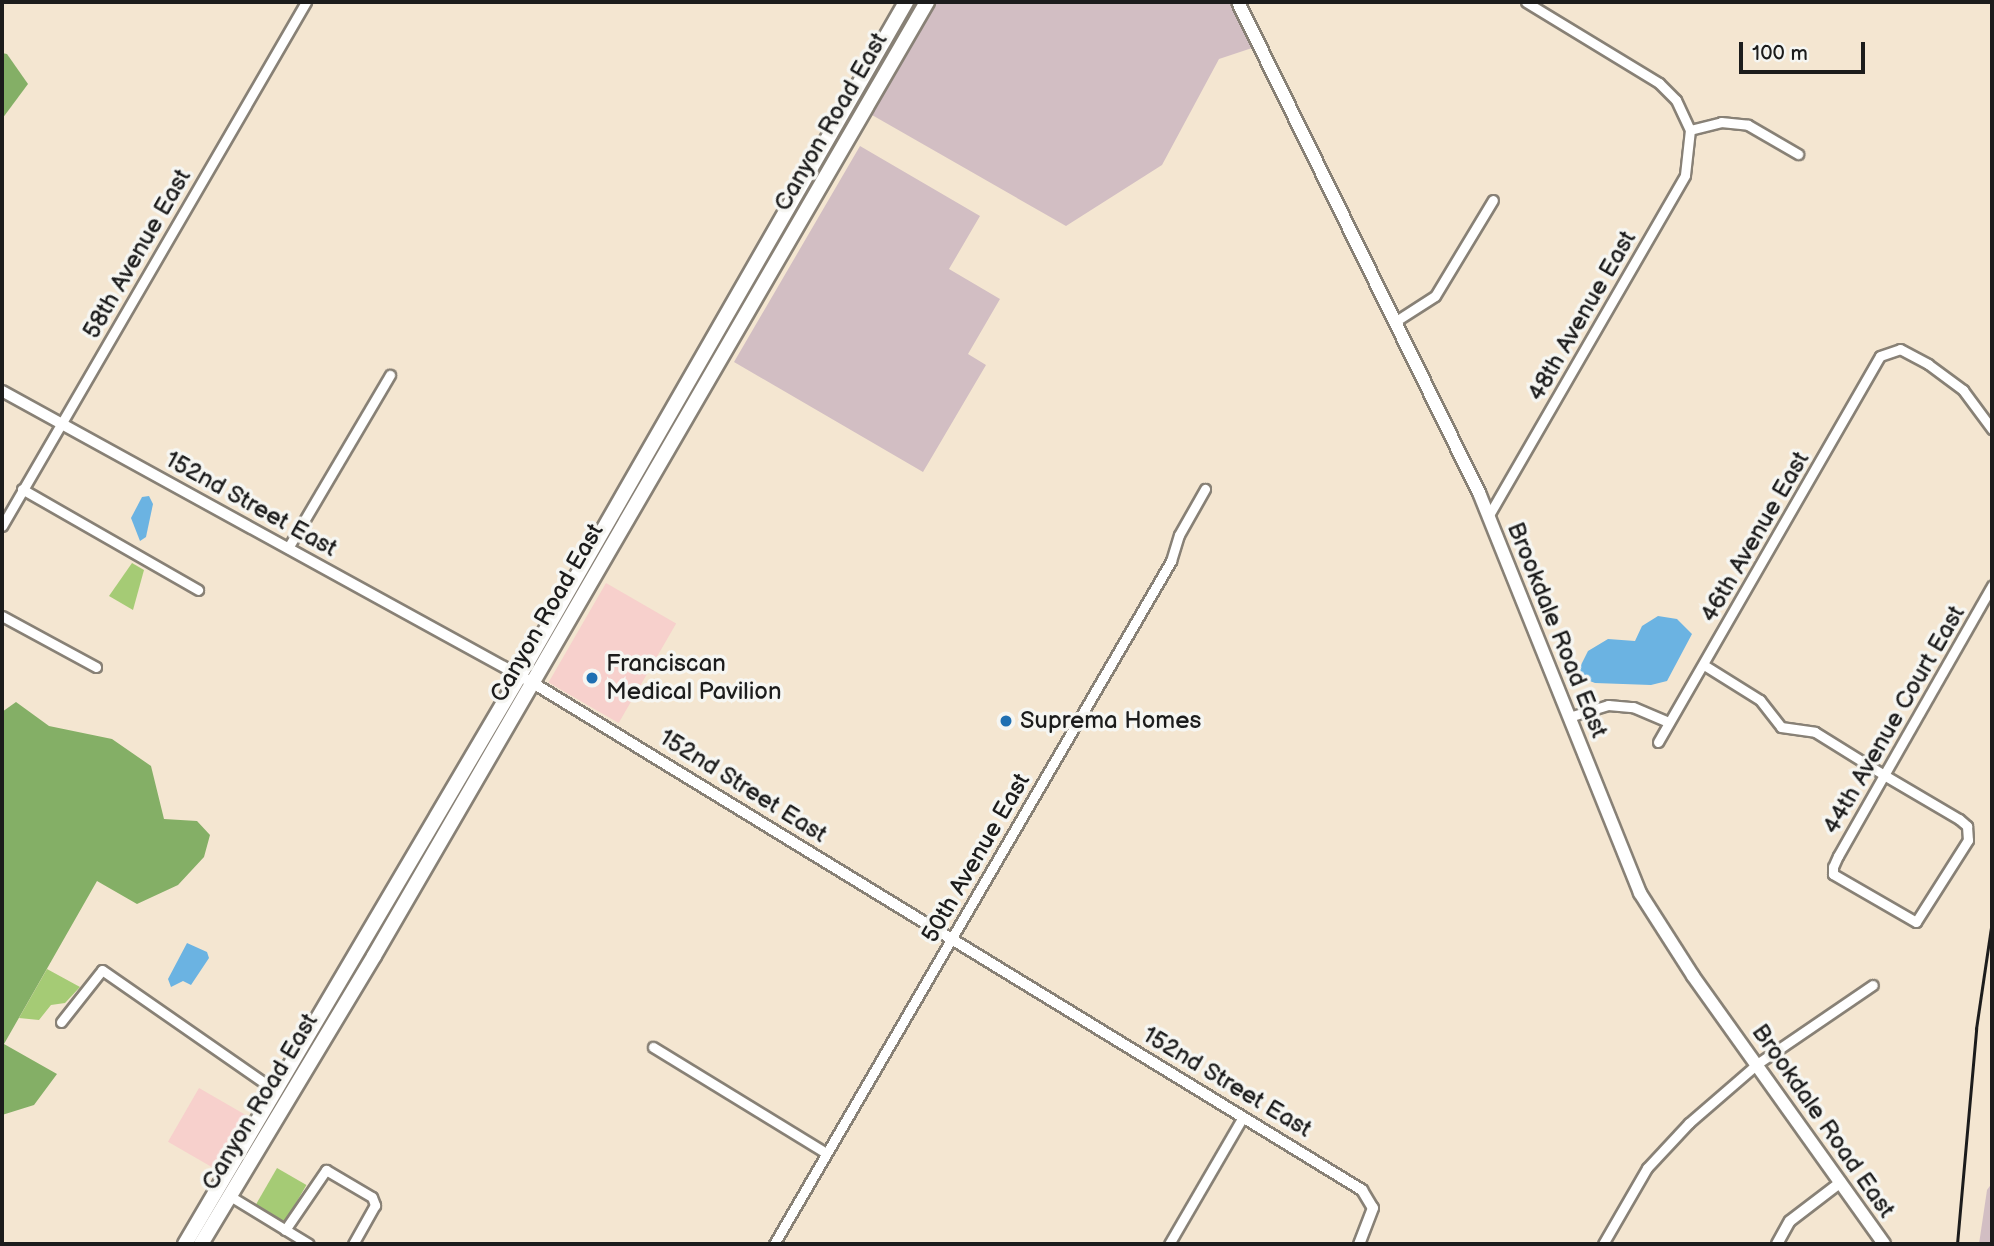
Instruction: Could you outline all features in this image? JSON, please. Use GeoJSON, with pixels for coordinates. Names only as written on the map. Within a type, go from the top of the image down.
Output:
{"type":"FeatureCollection","features":[{"type":"Feature","properties":{"kind":"main road","name":"Canyon Road East"},"geometry":{"type":"LineString","coordinates":[[201,1244],[299,1081],[906,2]]}},
{"type":"Feature","properties":{"kind":"main road","name":"Canyon Road East"},"geometry":{"type":"LineString","coordinates":[[185,1244],[316,1022],[527,679],[927,2]]}},
{"type":"Feature","properties":{"kind":"main road","name":"Brookdale Road East"},"geometry":{"type":"LineString","coordinates":[[1238,2],[1489,515],[1640,893],[1661,931],[1885,1244]]}},
{"type":"Feature","properties":{"kind":"main road"},"geometry":{"type":"LineString","coordinates":[[299,1081],[320,1027],[316,1022]]}},
{"type":"Feature","properties":{"kind":"street","name":"58th Avenue East"},"geometry":{"type":"LineString","coordinates":[[2,526],[306,2]]}},
{"type":"Feature","properties":{"kind":"street"},"geometry":{"type":"LineString","coordinates":[[1526,2],[1659,83],[1676,100],[1690,130],[1721,122],[1748,125],[1798,154]]}},
{"type":"Feature","properties":{"kind":"street","name":"48th Avenue East"},"geometry":{"type":"LineString","coordinates":[[1489,515],[1685,175],[1690,130]]}},
{"type":"Feature","properties":{"kind":"street"},"geometry":{"type":"LineString","coordinates":[[1396,321],[1435,296],[1493,200]]}},
{"type":"Feature","properties":{"kind":"street","name":"46th Avenue East"},"geometry":{"type":"LineString","coordinates":[[1658,743],[1887,352],[1899,349],[1946,376],[1972,401],[1992,429]]}},
{"type":"Feature","properties":{"kind":"street"},"geometry":{"type":"LineString","coordinates":[[288,548],[390,376]]}},
{"type":"Feature","properties":{"kind":"street","name":"152nd Street East"},"geometry":{"type":"LineString","coordinates":[[2,391],[527,679],[1362,1190],[1372,1203],[1372,1218],[1359,1244]]}},
{"type":"Feature","properties":{"kind":"street"},"geometry":{"type":"LineString","coordinates":[[22,489],[198,590]]}},
{"type":"Feature","properties":{"kind":"street","name":"50th Avenue East"},"geometry":{"type":"LineString","coordinates":[[774,1244],[1171,561],[1179,535],[1205,489]]}},
{"type":"Feature","properties":{"kind":"street","name":"44th Avenue Court East"},"geometry":{"type":"LineString","coordinates":[[1884,775],[1959,819],[1968,833],[1925,913],[1911,922],[1833,874],[1838,856],[1884,775],[1992,586]]}},
{"type":"Feature","properties":{"kind":"street"},"geometry":{"type":"LineString","coordinates":[[2,616],[96,667]]}},
{"type":"Feature","properties":{"kind":"street"},"geometry":{"type":"LineString","coordinates":[[1704,665],[1760,700],[1781,727],[1815,733],[1884,775]]}},
{"type":"Feature","properties":{"kind":"street"},"geometry":{"type":"LineString","coordinates":[[1569,717],[1608,705],[1633,707],[1670,722]]}},
{"type":"Feature","properties":{"kind":"street"},"geometry":{"type":"LineString","coordinates":[[61,1022],[102,970],[276,1091]]}},
{"type":"Feature","properties":{"kind":"street"},"geometry":{"type":"LineString","coordinates":[[1603,1244],[1653,1160],[1757,1065],[1873,985]]}},
{"type":"Feature","properties":{"kind":"street"},"geometry":{"type":"LineString","coordinates":[[653,1047],[826,1153]]}},
{"type":"Feature","properties":{"kind":"street"},"geometry":{"type":"LineString","coordinates":[[1169,1244],[1243,1117]]}},
{"type":"Feature","properties":{"kind":"street"},"geometry":{"type":"LineString","coordinates":[[285,1230],[326,1170],[372,1197],[375,1205],[353,1244]]}},
{"type":"Feature","properties":{"kind":"street"},"geometry":{"type":"LineString","coordinates":[[1777,1244],[1794,1217],[1841,1182]]}},
{"type":"Feature","properties":{"kind":"street"},"geometry":{"type":"LineString","coordinates":[[230,1196],[309,1244]]}},
{"type":"Feature","properties":{"kind":"shaded area"},"geometry":{"type":"Polygon","coordinates":[[[937,2],[1229,2],[1252,48],[1219,59],[1162,165],[1066,226],[872,115],[937,2]]]}},
{"type":"Feature","properties":{"kind":"shaded area"},"geometry":{"type":"Polygon","coordinates":[[[860,146],[980,216],[949,269],[1000,299],[968,354],[986,365],[923,472],[734,362],[860,146]]]}},
{"type":"Feature","properties":{"kind":"shaded area"},"geometry":{"type":"Polygon","coordinates":[[[606,583],[676,624],[619,723],[548,683],[606,583]]]}},
{"type":"Feature","properties":{"kind":"shaded area"},"geometry":{"type":"Polygon","coordinates":[[[199,1088],[250,1118],[219,1171],[168,1142],[199,1088]]]}},
{"type":"Feature","properties":{"kind":"shaded area"},"geometry":{"type":"Polygon","coordinates":[[[1992,1183],[1992,1244],[1979,1244],[1987,1190],[1992,1183]]]}},
{"type":"Feature","properties":{"kind":"green space"},"geometry":{"type":"Polygon","coordinates":[[[2,53],[7,54],[28,84],[2,119],[2,53]]]}},
{"type":"Feature","properties":{"kind":"green space"},"geometry":{"type":"Polygon","coordinates":[[[132,563],[144,570],[133,610],[109,596],[132,563]]]}},
{"type":"Feature","properties":{"kind":"green space"},"geometry":{"type":"Polygon","coordinates":[[[16,702],[49,726],[112,739],[151,766],[164,819],[197,821],[210,835],[204,857],[178,885],[137,904],[97,881],[4,1044],[57,1074],[34,1105],[2,1115],[2,712],[16,702]]]}},
{"type":"Feature","properties":{"kind":"green space"},"geometry":{"type":"Polygon","coordinates":[[[47,969],[80,987],[65,1003],[51,1005],[39,1020],[19,1018],[47,969]]]}},
{"type":"Feature","properties":{"kind":"green space"},"geometry":{"type":"Polygon","coordinates":[[[277,1168],[306,1185],[285,1222],[256,1205],[277,1168]]]}},
{"type":"Feature","properties":{"kind":"water"},"geometry":{"type":"Polygon","coordinates":[[[149,496],[153,504],[146,537],[140,541],[131,518],[142,497],[149,496]]]}},
{"type":"Feature","properties":{"kind":"water"},"geometry":{"type":"Polygon","coordinates":[[[1658,616],[1677,619],[1692,634],[1667,681],[1651,685],[1595,683],[1582,678],[1579,669],[1588,651],[1608,639],[1635,641],[1642,626],[1658,616]]]}},
{"type":"Feature","properties":{"kind":"water"},"geometry":{"type":"Polygon","coordinates":[[[187,943],[207,952],[209,958],[191,985],[183,981],[171,987],[168,979],[187,943]]]}},
{"type":"Feature","properties":{"kind":"railway"},"geometry":{"type":"LineString","coordinates":[[1957,1244],[1976,1029],[1992,920]]}},
{"type":"Feature","properties":{"kind":"place","name":"Franciscan Medical Pavilion"},"geometry":{"type":"Point","coordinates":[592,678]}},
{"type":"Feature","properties":{"kind":"place","name":"Suprema Homes"},"geometry":{"type":"Point","coordinates":[1006,721]}}]}
